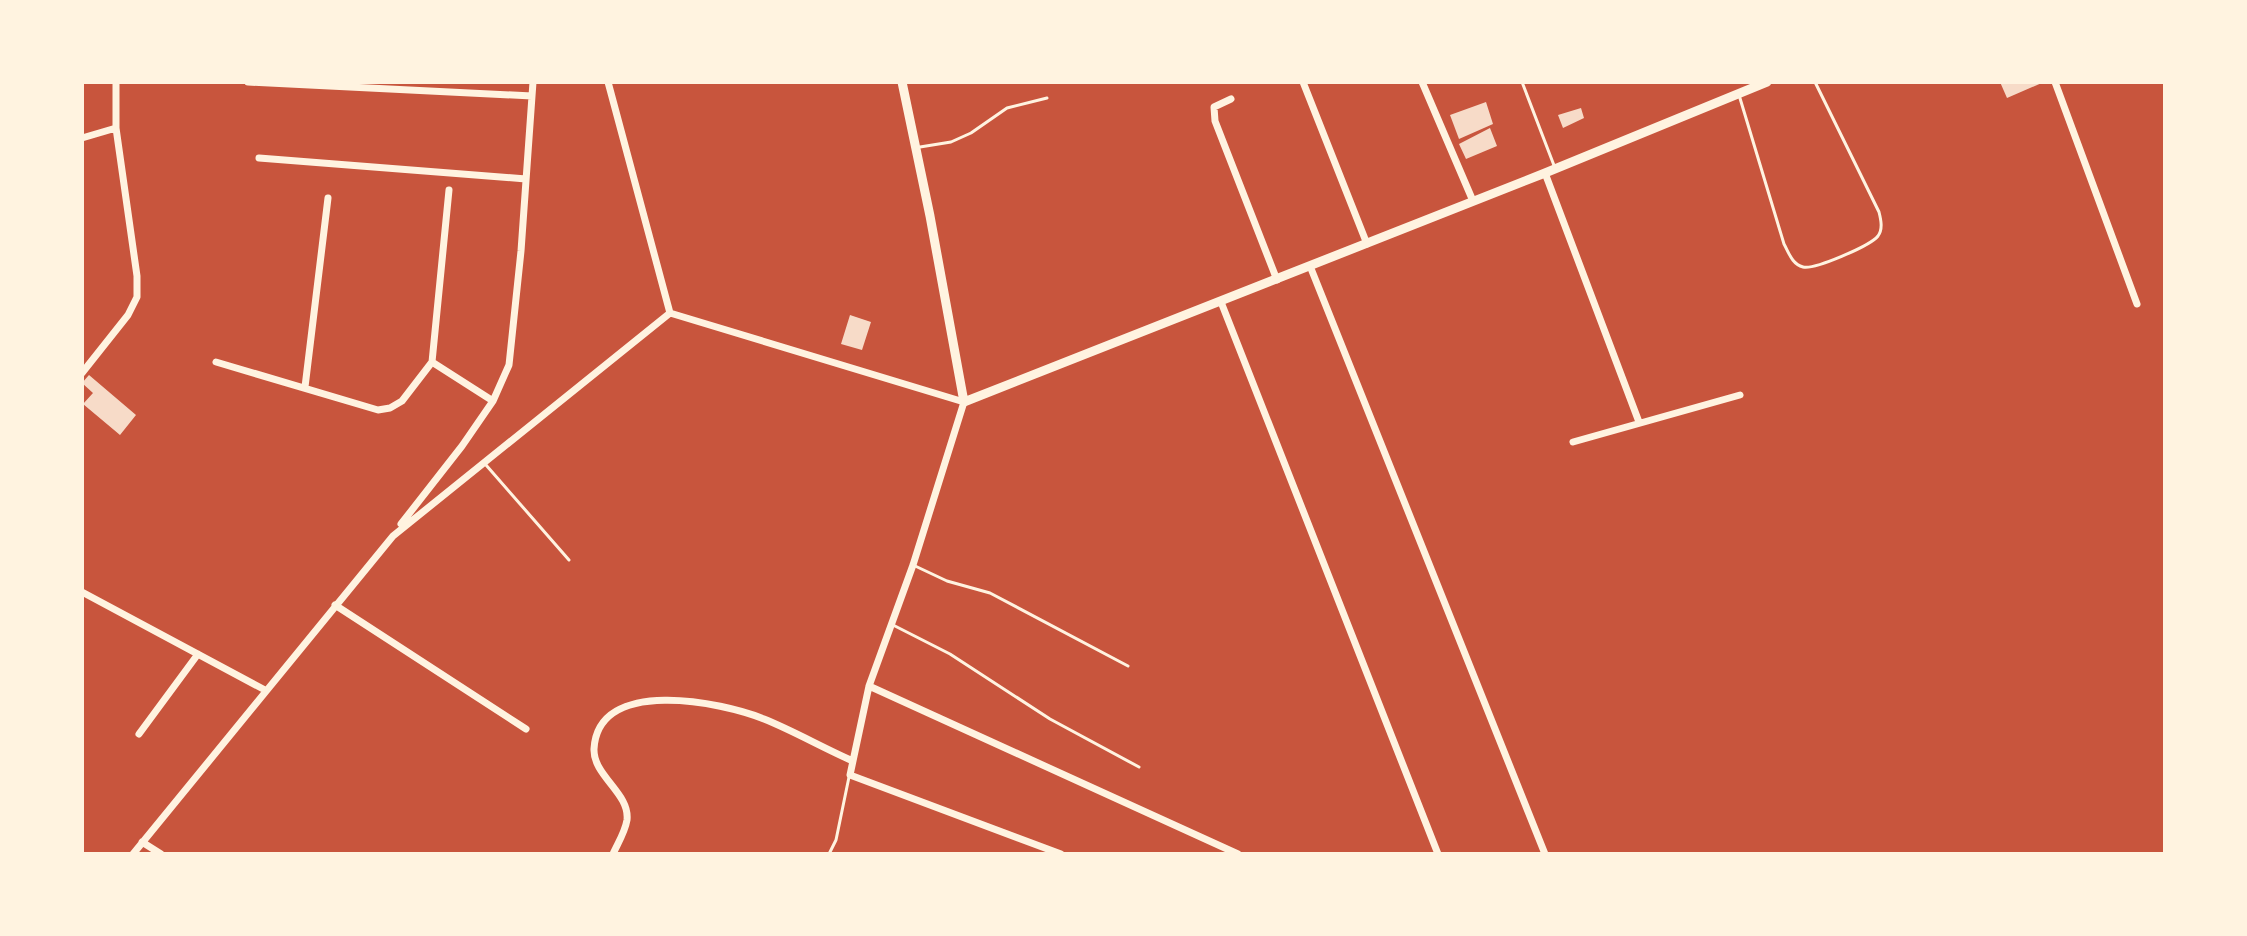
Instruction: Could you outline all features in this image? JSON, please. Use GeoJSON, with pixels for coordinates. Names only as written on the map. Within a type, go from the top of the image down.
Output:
{"type":"FeatureCollection","features":[{"type":"Feature","properties":{"kind":"street"},"geometry":{"type":"LineString","coordinates":[[82,373],[128,315],[137,297],[137,276],[116,128],[116,82]]}},
{"type":"Feature","properties":{"kind":"street"},"geometry":{"type":"LineString","coordinates":[[248,82],[532,96]]}},
{"type":"Feature","properties":{"kind":"street"},"geometry":{"type":"LineString","coordinates":[[133,854],[393,536],[493,401],[509,365],[533,82]]}},
{"type":"Feature","properties":{"kind":"street"},"geometry":{"type":"LineString","coordinates":[[608,82],[670,313]]}},
{"type":"Feature","properties":{"kind":"street"},"geometry":{"type":"LineString","coordinates":[[902,82],[964,402],[913,565],[869,686],[850,775],[1061,854]]}},
{"type":"Feature","properties":{"kind":"street"},"geometry":{"type":"LineString","coordinates":[[1303,82],[1367,244]]}},
{"type":"Feature","properties":{"kind":"street"},"geometry":{"type":"LineString","coordinates":[[1422,82],[1473,201]]}},
{"type":"Feature","properties":{"kind":"street"},"geometry":{"type":"LineString","coordinates":[[670,313],[964,402],[1277,280],[1767,82]]}},
{"type":"Feature","properties":{"kind":"street"},"geometry":{"type":"LineString","coordinates":[[2055,82],[2137,304]]}},
{"type":"Feature","properties":{"kind":"street"},"geometry":{"type":"LineString","coordinates":[[1231,99],[1214,107],[1215,121],[1277,280]]}},
{"type":"Feature","properties":{"kind":"street"},"geometry":{"type":"LineString","coordinates":[[82,138],[116,128]]}},
{"type":"Feature","properties":{"kind":"street"},"geometry":{"type":"LineString","coordinates":[[259,158],[526,179]]}},
{"type":"Feature","properties":{"kind":"street"},"geometry":{"type":"LineString","coordinates":[[1550,171],[1639,422]]}},
{"type":"Feature","properties":{"kind":"street"},"geometry":{"type":"LineString","coordinates":[[216,362],[378,410],[402,401],[432,362],[449,190]]}},
{"type":"Feature","properties":{"kind":"street"},"geometry":{"type":"LineString","coordinates":[[305,387],[328,198]]}},
{"type":"Feature","properties":{"kind":"street"},"geometry":{"type":"LineString","coordinates":[[1310,266],[1545,854]]}},
{"type":"Feature","properties":{"kind":"street"},"geometry":{"type":"LineString","coordinates":[[1221,302],[1438,854]]}},
{"type":"Feature","properties":{"kind":"street"},"geometry":{"type":"LineString","coordinates":[[393,536],[670,313]]}},
{"type":"Feature","properties":{"kind":"street"},"geometry":{"type":"LineString","coordinates":[[432,362],[493,401]]}},
{"type":"Feature","properties":{"kind":"street"},"geometry":{"type":"LineString","coordinates":[[1573,442],[1740,395]]}},
{"type":"Feature","properties":{"kind":"street"},"geometry":{"type":"LineString","coordinates":[[82,592],[265,690]]}},
{"type":"Feature","properties":{"kind":"street"},"geometry":{"type":"LineString","coordinates":[[335,605],[526,729]]}},
{"type":"Feature","properties":{"kind":"street"},"geometry":{"type":"LineString","coordinates":[[139,734],[198,654]]}},
{"type":"Feature","properties":{"kind":"street"},"geometry":{"type":"LineString","coordinates":[[869,686],[1238,854]]}},
{"type":"Feature","properties":{"kind":"street"},"geometry":{"type":"LineString","coordinates":[[613,854],[627,817],[622,801],[599,767],[594,749],[600,730],[612,714],[623,706],[638,702],[708,702],[761,718],[853,761]]}},
{"type":"Feature","properties":{"kind":"street"},"geometry":{"type":"LineString","coordinates":[[142,842],[161,854]]}},
{"type":"Feature","properties":{"kind":"lane"},"geometry":{"type":"LineString","coordinates":[[1522,82],[1550,171]]}},
{"type":"Feature","properties":{"kind":"lane"},"geometry":{"type":"LineString","coordinates":[[1739,94],[1784,244],[1792,261],[1801,267],[1812,268],[1869,242],[1877,237],[1882,225],[1879,212],[1815,82]]}},
{"type":"Feature","properties":{"kind":"lane"},"geometry":{"type":"LineString","coordinates":[[916,148],[951,142],[971,133],[1007,108],[1047,98]]}},
{"type":"Feature","properties":{"kind":"lane"},"geometry":{"type":"LineString","coordinates":[[483,462],[569,560]]}},
{"type":"Feature","properties":{"kind":"lane"},"geometry":{"type":"LineString","coordinates":[[913,565],[947,581],[990,593],[1128,666]]}},
{"type":"Feature","properties":{"kind":"lane"},"geometry":{"type":"LineString","coordinates":[[891,624],[950,654],[1050,719],[1139,767]]}},
{"type":"Feature","properties":{"kind":"lane"},"geometry":{"type":"LineString","coordinates":[[829,854],[836,840],[850,775]]}},
{"type":"Feature","properties":{"kind":"building"},"geometry":{"type":"Polygon","coordinates":[[[2000,82],[2044,82],[2007,98],[2000,82]]]}},
{"type":"Feature","properties":{"kind":"building"},"geometry":{"type":"Polygon","coordinates":[[[1486,102],[1493,124],[1459,139],[1450,115],[1486,102]]]}},
{"type":"Feature","properties":{"kind":"building"},"geometry":{"type":"Polygon","coordinates":[[[1581,108],[1584,118],[1563,128],[1558,115],[1581,108]]]}},
{"type":"Feature","properties":{"kind":"building"},"geometry":{"type":"Polygon","coordinates":[[[1490,128],[1497,146],[1466,159],[1459,144],[1490,128]]]}},
{"type":"Feature","properties":{"kind":"building"},"geometry":{"type":"Polygon","coordinates":[[[850,315],[871,322],[862,350],[841,344],[850,315]]]}},
{"type":"Feature","properties":{"kind":"building"},"geometry":{"type":"Polygon","coordinates":[[[89,375],[136,415],[120,435],[83,404],[93,393],[82,383],[89,375]]]}}]}
